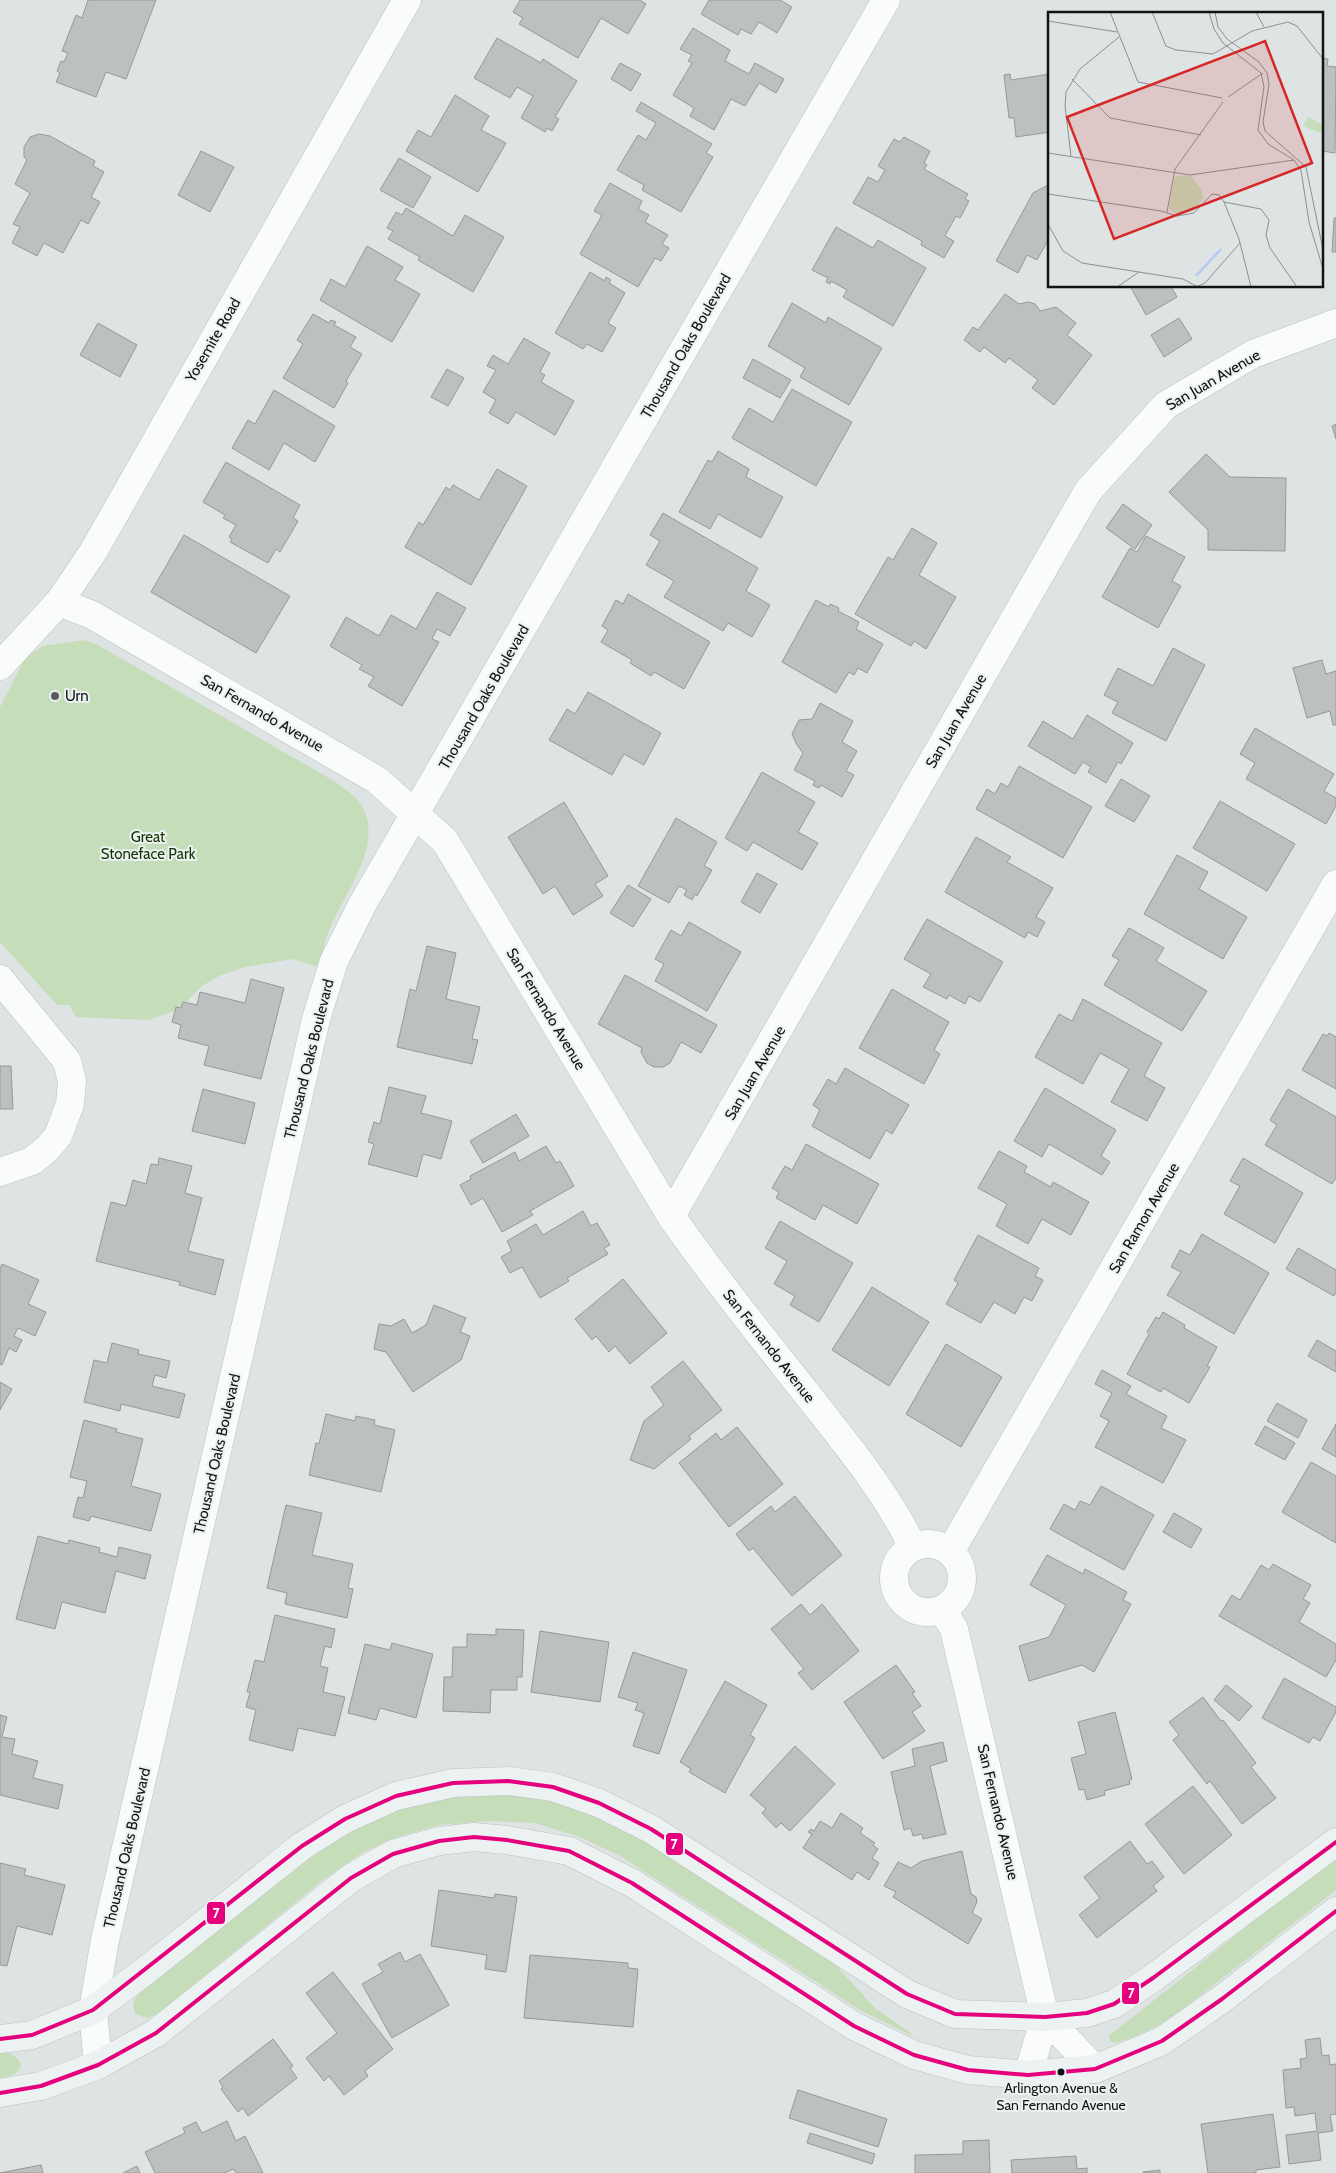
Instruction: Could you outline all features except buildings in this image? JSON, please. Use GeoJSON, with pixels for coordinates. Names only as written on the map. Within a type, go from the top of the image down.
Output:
{"type":"FeatureCollection","features":[{"type":"Feature","properties":{"kind":"main road"},"geometry":{"type":"LineString","coordinates":[[0,2039],[32,2035],[93,2010],[302,1846],[345,1819],[396,1796],[453,1783],[508,1781],[562,1790],[599,1802],[651,1829],[907,1994],[955,2014],[1045,2018],[1087,2013],[1114,2004],[1153,1978],[1336,1842]]}},
{"type":"Feature","properties":{"kind":"main road"},"geometry":{"type":"LineString","coordinates":[[0,2093],[42,2086],[98,2064],[156,2033],[351,1878],[393,1854],[439,1841],[474,1837],[507,1840],[569,1851],[632,1883],[854,2026],[914,2055],[968,2070],[1028,2075],[1095,2069],[1162,2041],[1222,1999],[1336,1911]]}},
{"type":"Feature","properties":{"kind":"street","name":"Yosemite Road"},"geometry":{"type":"LineString","coordinates":[[0,666],[58,602],[93,552],[407,0]]}},
{"type":"Feature","properties":{"kind":"street","name":"Thousand Oaks Boulevard"},"geometry":{"type":"LineString","coordinates":[[98,2064],[93,2010],[105,1940],[316,1019],[334,961],[362,905],[416,815],[886,0]]}},
{"type":"Feature","properties":{"kind":"street","name":"San Juan Avenue"},"geometry":{"type":"LineString","coordinates":[[671,1216],[1088,491],[1166,405],[1253,354],[1336,322]]}},
{"type":"Feature","properties":{"kind":"street","name":"San Fernando Avenue"},"geometry":{"type":"LineString","coordinates":[[58,602],[92,615],[377,780],[445,842],[671,1216],[702,1261],[871,1476],[897,1515],[913,1547]]}},
{"type":"Feature","properties":{"kind":"street","name":"San Ramon Avenue"},"geometry":{"type":"LineString","coordinates":[[950,1552],[1336,884]]}},
{"type":"Feature","properties":{"kind":"street"},"geometry":{"type":"LineString","coordinates":[[0,978],[67,1061],[72,1081],[70,1104],[58,1136],[47,1149],[32,1161],[0,1172]]}},
{"type":"Feature","properties":{"kind":"street"},"geometry":{"type":"LineString","coordinates":[[933,1544],[950,1552],[958,1560],[962,1571],[959,1593],[952,1603],[942,1609],[931,1612],[920,1611],[909,1606],[901,1598],[895,1587],[894,1576],[904,1554],[913,1547],[933,1544]]}},
{"type":"Feature","properties":{"kind":"street","name":"San Fernando Avenue"},"geometry":{"type":"LineString","coordinates":[[942,1609],[954,1629],[1045,2018],[1028,2075]]}},
{"type":"Feature","properties":{"kind":"street"},"geometry":{"type":"LineString","coordinates":[[1045,2018],[1095,2069]]}},
{"type":"Feature","properties":{"kind":"green space","name":"Great Stoneface Park"},"geometry":{"type":"Polygon","coordinates":[[[84,640],[96,644],[334,781],[358,800],[366,815],[369,832],[367,848],[354,881],[329,931],[319,967],[292,959],[245,967],[219,976],[202,986],[179,1009],[149,1020],[76,1017],[69,1005],[57,1005],[0,942],[0,707],[25,658],[43,646],[84,640]]]}},
{"type":"Feature","properties":{"kind":"green space"},"geometry":{"type":"Polygon","coordinates":[[[493,1791],[539,1798],[593,1815],[627,1829],[830,1959],[875,2008],[911,2033],[910,2035],[860,2010],[620,1856],[580,1837],[535,1823],[489,1821],[439,1825],[400,1836],[362,1853],[324,1879],[156,2015],[147,2018],[135,2014],[134,2002],[140,1993],[297,1865],[349,1829],[395,1810],[438,1798],[493,1791]]]}},
{"type":"Feature","properties":{"kind":"green space"},"geometry":{"type":"Polygon","coordinates":[[[1336,1856],[1336,1890],[1167,2021],[1134,2037],[1115,2043],[1110,2041],[1109,2036],[1336,1856]]]}},
{"type":"Feature","properties":{"kind":"green space"},"geometry":{"type":"Polygon","coordinates":[[[7,2052],[19,2060],[20,2068],[17,2072],[7,2077],[0,2078],[0,2053],[7,2052]]]}},
{"type":"Feature","properties":{"kind":"transit line","name":"7"},"geometry":{"type":"LineString","coordinates":[[0,2039],[32,2035],[93,2010],[302,1846],[345,1819],[396,1796],[453,1783],[508,1781],[553,1787],[599,1803],[651,1829],[907,1994],[955,2014],[1045,2017],[1087,2013],[1114,2004],[1153,1978],[1336,1842]]}},
{"type":"Feature","properties":{"kind":"transit line","name":"7"},"geometry":{"type":"LineString","coordinates":[[0,2093],[41,2086],[98,2065],[156,2033],[351,1878],[393,1854],[439,1841],[474,1837],[507,1840],[569,1851],[632,1883],[854,2026],[914,2055],[968,2070],[1028,2075],[1095,2069],[1162,2041],[1222,1999],[1336,1911]]}},
{"type":"Feature","properties":{"kind":"place","name":"Urn"},"geometry":{"type":"Point","coordinates":[55,696]}},
{"type":"Feature","properties":{"kind":"place","name":"Arlington Avenue & San Fernando Avenue"},"geometry":{"type":"Point","coordinates":[1061,2072]}}]}
